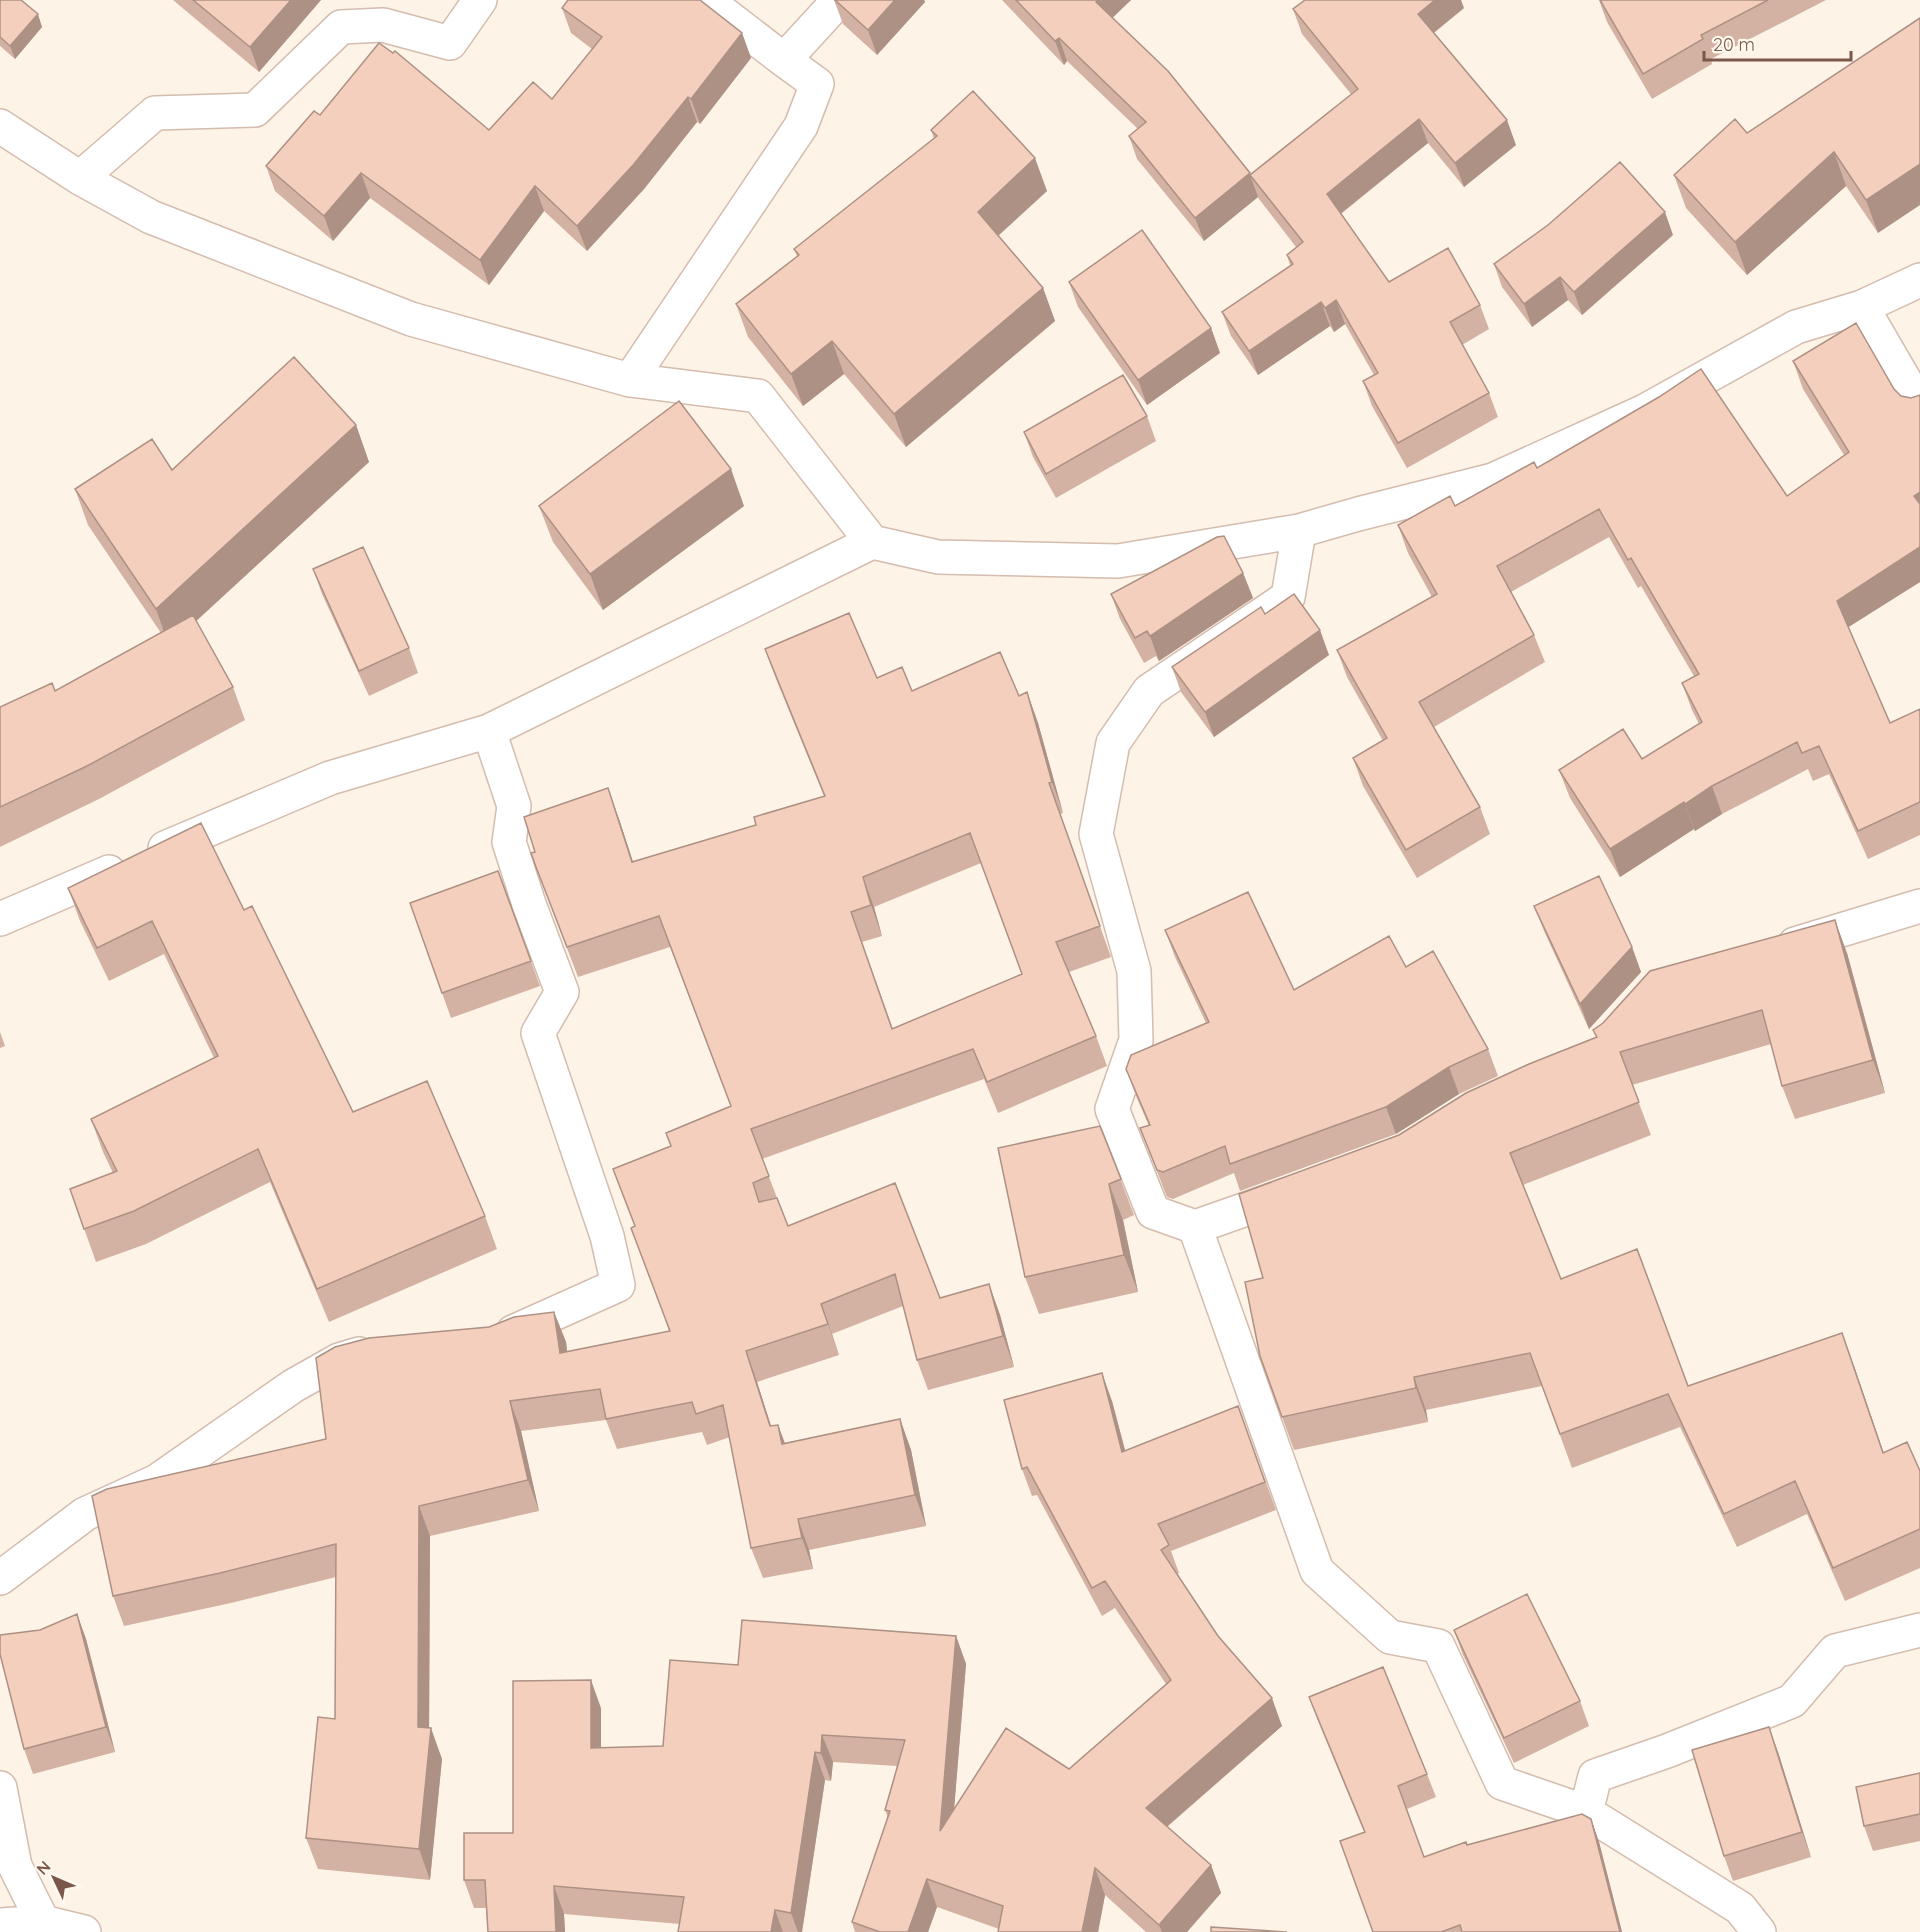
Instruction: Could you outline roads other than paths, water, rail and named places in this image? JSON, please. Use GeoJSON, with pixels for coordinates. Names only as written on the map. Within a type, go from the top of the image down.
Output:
{"type":"FeatureCollection","features":[{"type":"Feature","properties":{"kind":"street"},"geometry":{"type":"LineString","coordinates":[[80,178],[155,113],[255,110],[341,27],[383,25],[450,43],[480,0]]}},
{"type":"Feature","properties":{"kind":"street"},"geometry":{"type":"LineString","coordinates":[[630,380],[801,126],[817,84],[706,0]]}},
{"type":"Feature","properties":{"kind":"street"},"geometry":{"type":"LineString","coordinates":[[784,60],[839,0]]}},
{"type":"Feature","properties":{"kind":"street"},"geometry":{"type":"LineString","coordinates":[[0,126],[80,178],[151,217],[411,319],[630,380],[758,396],[872,542]]}},
{"type":"Feature","properties":{"kind":"street"},"geometry":{"type":"LineString","coordinates":[[0,919],[330,778],[489,731],[872,542],[938,557],[1118,561],[1299,531],[1358,513],[1493,480],[1645,411],[1796,327],[1862,306],[1920,280]]}},
{"type":"Feature","properties":{"kind":"street"},"geometry":{"type":"LineString","coordinates":[[1862,306],[1920,407]]}},
{"type":"Feature","properties":{"kind":"street"},"geometry":{"type":"LineString","coordinates":[[1299,531],[1288,597],[1149,691],[1113,743],[1096,834],[1134,971],[1136,1040],[1112,1109],[1153,1212],[1195,1227],[1310,1186]]}},
{"type":"Feature","properties":{"kind":"street"},"geometry":{"type":"LineString","coordinates":[[487,1340],[498,1339],[618,1285],[607,1236],[538,1033],[562,992],[509,842],[514,806],[489,731]]}},
{"type":"Feature","properties":{"kind":"street"},"geometry":{"type":"LineString","coordinates":[[1764,953],[1920,906]]}},
{"type":"Feature","properties":{"kind":"street"},"geometry":{"type":"LineString","coordinates":[[1195,1227],[1317,1571],[1390,1637],[1438,1646],[1502,1783],[1586,1812],[1740,1908],[1759,1932]]}},
{"type":"Feature","properties":{"kind":"street"},"geometry":{"type":"LineString","coordinates":[[0,1578],[85,1514],[157,1481],[293,1386],[339,1360],[388,1349]]}},
{"type":"Feature","properties":{"kind":"street"},"geometry":{"type":"LineString","coordinates":[[1586,1812],[1595,1776],[1667,1751],[1792,1701],[1835,1651],[1920,1630]]}},
{"type":"Feature","properties":{"kind":"street"},"geometry":{"type":"LineString","coordinates":[[0,1788],[15,1866],[43,1922]]}},
{"type":"Feature","properties":{"kind":"street"},"geometry":{"type":"LineString","coordinates":[[0,1925],[43,1922],[84,1932]]}}]}
